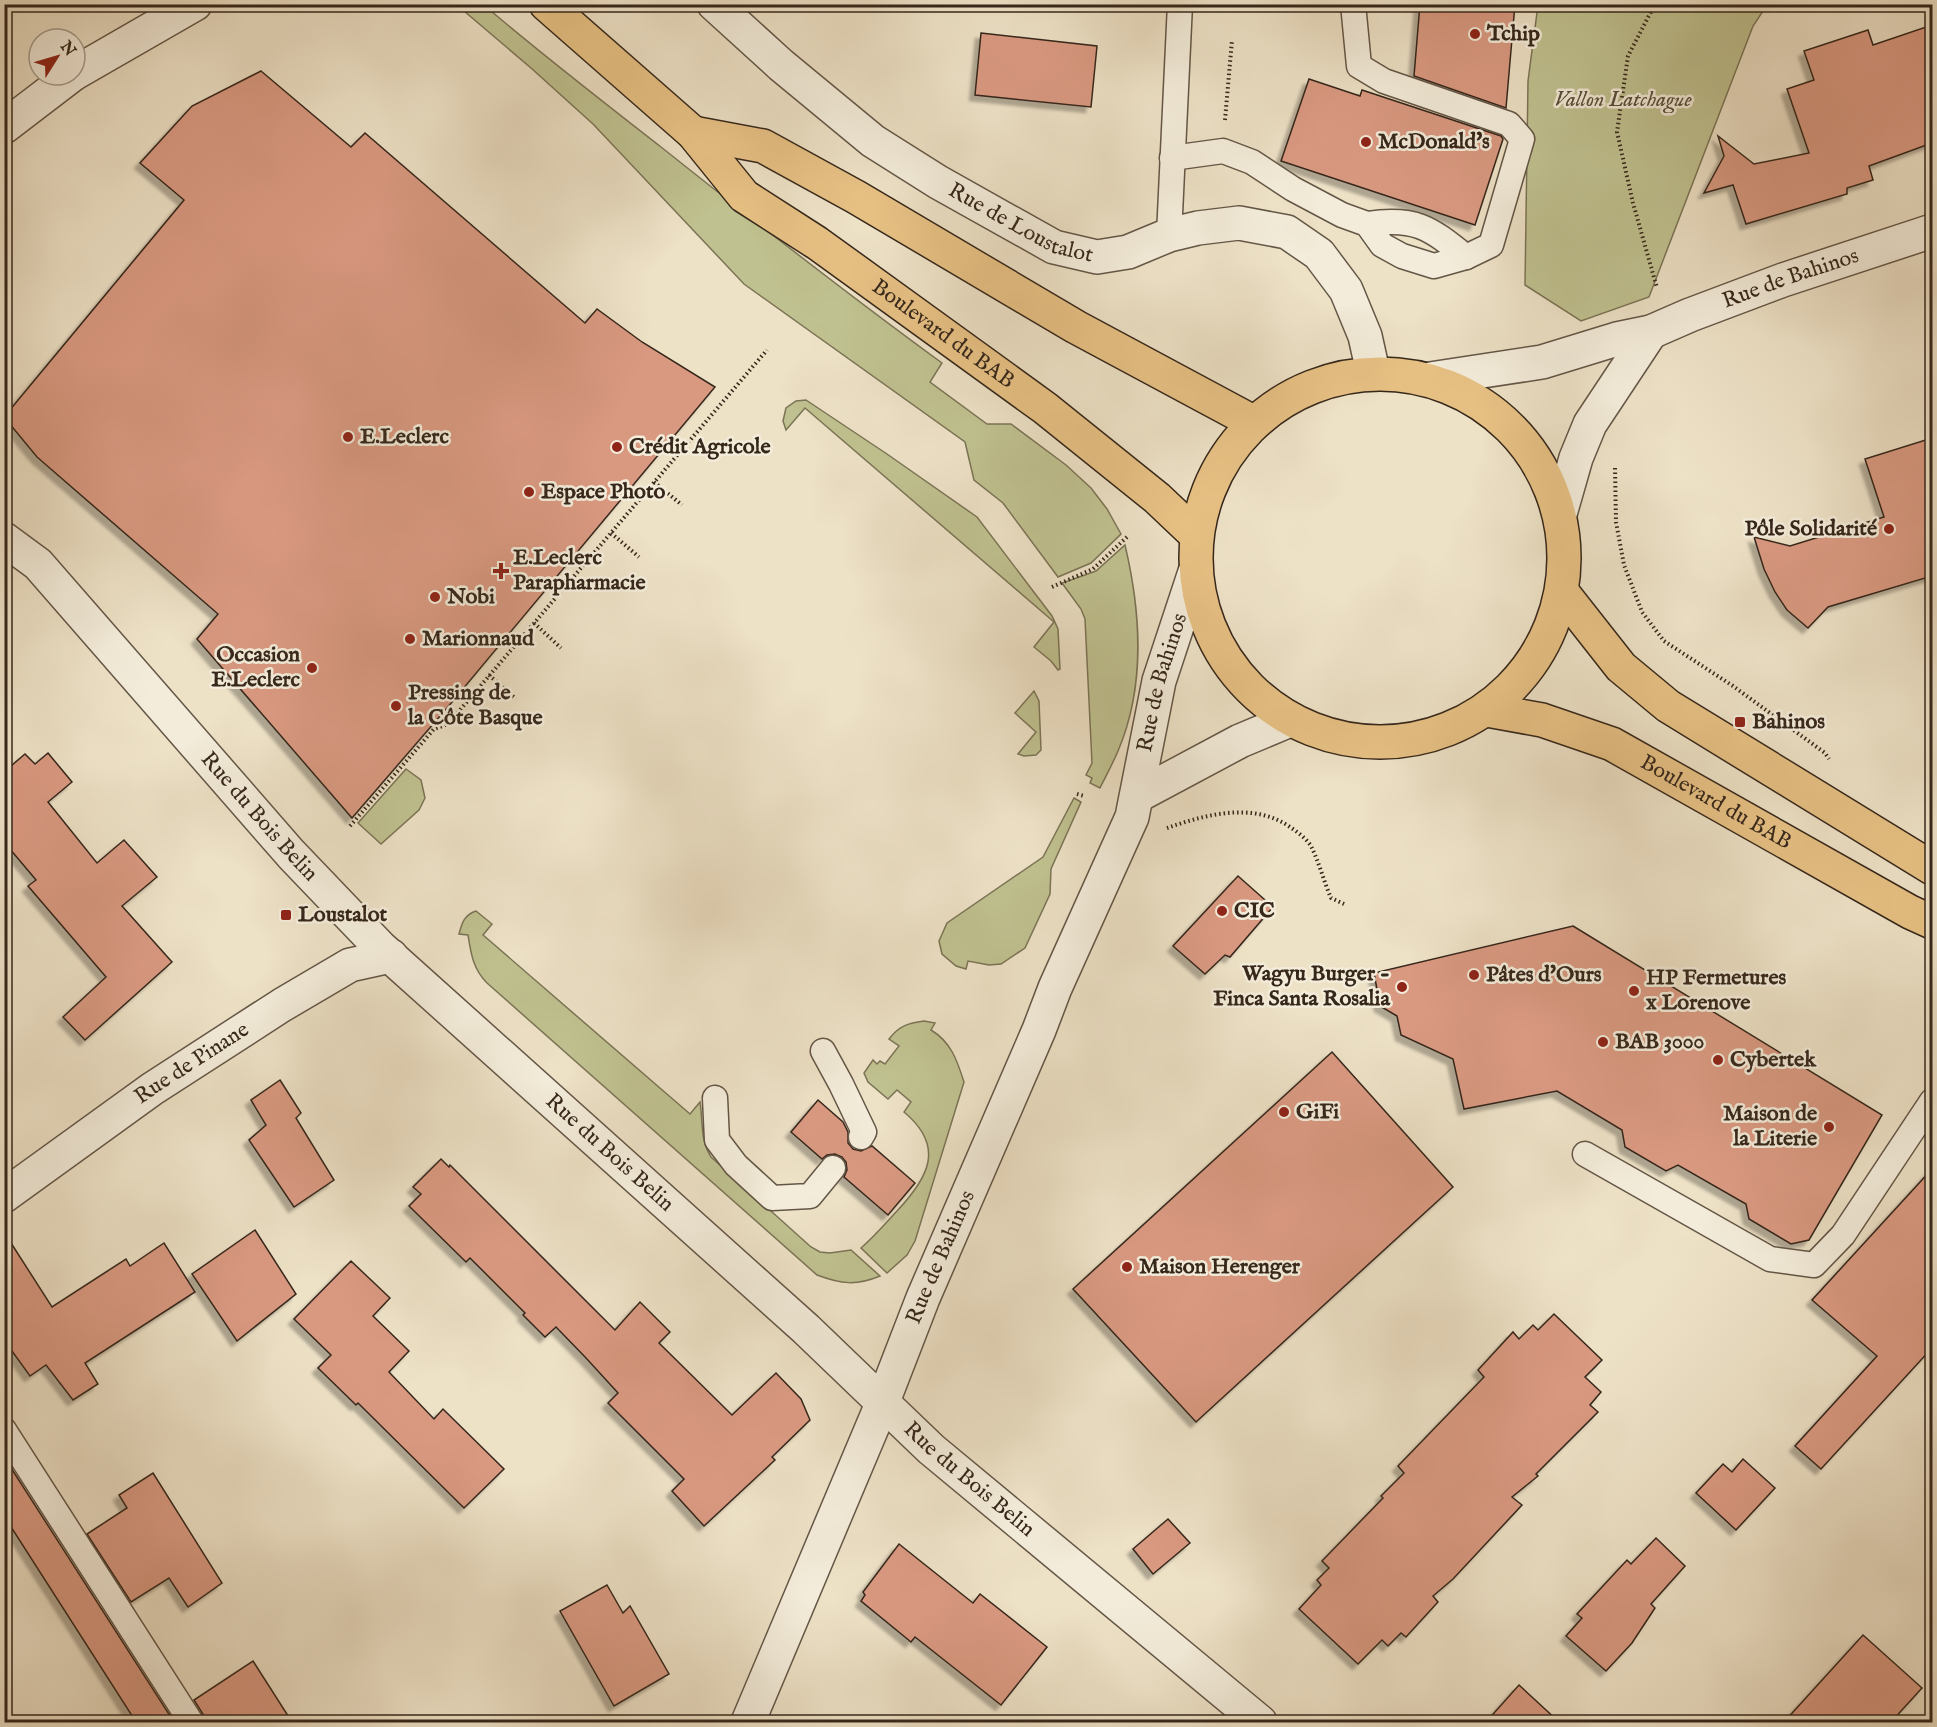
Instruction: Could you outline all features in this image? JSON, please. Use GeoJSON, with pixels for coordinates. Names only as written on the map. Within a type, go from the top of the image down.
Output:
{"type":"FeatureCollection","features":[{"type":"Feature","properties":{"kind":"main road","name":"Boulevard du BAB"},"geometry":{"type":"LineString","coordinates":[[546,4],[693,134],[744,196],[817,243],[1046,408],[1157,498],[1196,535]]}},
{"type":"Feature","properties":{"kind":"main road"},"geometry":{"type":"LineString","coordinates":[[693,134],[763,146],[856,197],[1076,327],[1253,422]]}},
{"type":"Feature","properties":{"kind":"main road"},"geometry":{"type":"LineString","coordinates":[[1373,372],[1430,379],[1474,399],[1513,429],[1542,468],[1560,514],[1565,552],[1562,592],[1553,626],[1536,658],[1514,687],[1487,710],[1460,725],[1431,736],[1401,743],[1344,740],[1290,720],[1242,682],[1210,631],[1195,572],[1196,535],[1214,474],[1253,422],[1288,396],[1319,383],[1329,379],[1373,372]]}},
{"type":"Feature","properties":{"kind":"main road"},"geometry":{"type":"LineString","coordinates":[[1562,592],[1620,667],[1668,706],[1932,868]]}},
{"type":"Feature","properties":{"kind":"main road","name":"Boulevard du BAB"},"geometry":{"type":"LineString","coordinates":[[1487,710],[1542,720],[1612,744],[1932,922]]}},
{"type":"Feature","properties":{"kind":"street"},"geometry":{"type":"LineString","coordinates":[[87,66],[195,4]]}},
{"type":"Feature","properties":{"kind":"street","name":"Rue de Loustalot"},"geometry":{"type":"LineString","coordinates":[[714,4],[781,65],[873,141],[938,182],[1054,247],[1097,256],[1128,252],[1169,235],[1198,228],[1239,223],[1287,232],[1319,254],[1346,290],[1365,336],[1373,372]]}},
{"type":"Feature","properties":{"kind":"street"},"geometry":{"type":"LineString","coordinates":[[4,127],[57,87]]}},
{"type":"Feature","properties":{"kind":"street","name":"Rue de Bahinos"},"geometry":{"type":"LineString","coordinates":[[1430,379],[1542,362],[1617,339],[1651,332],[1773,284],[1931,238]]}},
{"type":"Feature","properties":{"kind":"street"},"geometry":{"type":"LineString","coordinates":[[1560,514],[1576,458],[1590,424],[1651,332]]}},
{"type":"Feature","properties":{"kind":"street","name":"Rue du Bois Belin"},"geometry":{"type":"LineString","coordinates":[[4,539],[38,564],[291,854],[380,947],[806,1329],[931,1449],[1260,1722]]}},
{"type":"Feature","properties":{"kind":"street","name":"Rue de Bahinos"},"geometry":{"type":"LineString","coordinates":[[748,1722],[882,1404],[923,1298],[1055,988],[1132,818],[1159,681],[1195,572]]}},
{"type":"Feature","properties":{"kind":"street","name":"Rue de Bahinos"},"geometry":{"type":"LineString","coordinates":[[1137,796],[1240,741],[1290,720]]}},
{"type":"Feature","properties":{"kind":"street","name":"Rue de Pinane"},"geometry":{"type":"LineString","coordinates":[[4,1196],[152,1089],[282,1005],[350,965],[391,956]]}},
{"type":"Feature","properties":{"kind":"lane"},"geometry":{"type":"LineString","coordinates":[[1169,235],[1180,4]]}},
{"type":"Feature","properties":{"kind":"lane"},"geometry":{"type":"LineString","coordinates":[[1353,4],[1359,66],[1384,81],[1509,124],[1522,139],[1491,245],[1466,257],[1434,266],[1402,256],[1382,245],[1367,224]]}},
{"type":"Feature","properties":{"kind":"lane"},"geometry":{"type":"LineString","coordinates":[[1172,158],[1223,151],[1252,162],[1293,189],[1342,215],[1367,224],[1391,221],[1415,224],[1443,238],[1466,257]]}},
{"type":"Feature","properties":{"kind":"lane"},"geometry":{"type":"LineString","coordinates":[[823,1052],[864,1132],[861,1137]]}},
{"type":"Feature","properties":{"kind":"lane"},"geometry":{"type":"LineString","coordinates":[[715,1098],[717,1140],[736,1165],[772,1198],[810,1196],[833,1168]]}},
{"type":"Feature","properties":{"kind":"lane"},"geometry":{"type":"LineString","coordinates":[[1585,1154],[1770,1259],[1814,1265],[1843,1235],[1932,1101]]}},
{"type":"Feature","properties":{"kind":"lane"},"geometry":{"type":"LineString","coordinates":[[4,1430],[191,1722]]}},
{"type":"Feature","properties":{"kind":"path"},"geometry":{"type":"LineString","coordinates":[[1654,4],[1628,56],[1617,132],[1633,203],[1659,296]]}},
{"type":"Feature","properties":{"kind":"path"},"geometry":{"type":"LineString","coordinates":[[350,826],[434,729],[448,724],[767,350]]}},
{"type":"Feature","properties":{"kind":"path"},"geometry":{"type":"LineString","coordinates":[[1614,460],[1616,522],[1624,565],[1642,612],[1664,641],[1742,693],[1825,753],[1830,762]]}},
{"type":"Feature","properties":{"kind":"path"},"geometry":{"type":"LineString","coordinates":[[654,482],[682,505]]}},
{"type":"Feature","properties":{"kind":"path"},"geometry":{"type":"LineString","coordinates":[[611,533],[639,557]]}},
{"type":"Feature","properties":{"kind":"path"},"geometry":{"type":"LineString","coordinates":[[1052,587],[1093,568],[1128,536]]}},
{"type":"Feature","properties":{"kind":"path"},"geometry":{"type":"LineString","coordinates":[[534,623],[561,648]]}},
{"type":"Feature","properties":{"kind":"path"},"geometry":{"type":"LineString","coordinates":[[489,675],[516,699]]}},
{"type":"Feature","properties":{"kind":"path"},"geometry":{"type":"LineString","coordinates":[[1077,794],[1084,796]]}},
{"type":"Feature","properties":{"kind":"path"},"geometry":{"type":"LineString","coordinates":[[1160,831],[1212,814],[1223,813],[1257,813],[1281,821],[1300,833],[1311,846],[1330,898],[1344,904]]}},
{"type":"Feature","properties":{"kind":"green space"},"geometry":{"type":"Polygon","coordinates":[[[457,5],[484,5],[571,77],[765,229],[942,363],[930,382],[987,424],[1011,424],[1066,465],[1091,488],[1107,509],[1121,534],[1091,563],[1058,577],[1003,503],[974,480],[965,442],[744,284],[593,124],[457,5]]]}},
{"type":"Feature","properties":{"kind":"green space","name":"Vallon Latchague"},"geometry":{"type":"Polygon","coordinates":[[[1538,5],[1767,5],[1753,26],[1649,297],[1581,321],[1525,285],[1528,81],[1538,5]]]}},
{"type":"Feature","properties":{"kind":"green space"},"geometry":{"type":"Polygon","coordinates":[[[806,400],[977,517],[1052,616],[1058,629],[1060,669],[1058,670],[1034,647],[1054,622],[805,408],[786,430],[783,421],[786,408],[796,401],[806,400]]]}},
{"type":"Feature","properties":{"kind":"green space"},"geometry":{"type":"Polygon","coordinates":[[[1125,545],[1135,597],[1137,675],[1127,726],[1116,756],[1100,788],[1090,783],[1092,778],[1086,775],[1092,763],[1085,619],[1081,609],[1062,583],[1096,571],[1125,545]]]}},
{"type":"Feature","properties":{"kind":"green space"},"geometry":{"type":"Polygon","coordinates":[[[1034,691],[1039,701],[1041,750],[1036,755],[1024,756],[1018,754],[1036,732],[1015,713],[1034,691]]]}},
{"type":"Feature","properties":{"kind":"green space"},"geometry":{"type":"Polygon","coordinates":[[[406,769],[421,780],[425,798],[419,810],[381,844],[358,823],[406,769]]]}},
{"type":"Feature","properties":{"kind":"green space"},"geometry":{"type":"Polygon","coordinates":[[[1074,798],[1081,802],[1051,869],[1050,894],[1025,948],[1001,964],[989,965],[968,961],[966,969],[956,966],[942,954],[939,941],[947,923],[1043,857],[1074,798]]]}},
{"type":"Feature","properties":{"kind":"green space"},"geometry":{"type":"Polygon","coordinates":[[[476,911],[492,924],[483,935],[690,1114],[700,1102],[703,1137],[711,1157],[811,1247],[820,1252],[830,1253],[851,1250],[880,1276],[848,1283],[817,1275],[487,983],[476,967],[468,935],[459,934],[466,917],[476,911]]]}},
{"type":"Feature","properties":{"kind":"green space"},"geometry":{"type":"Polygon","coordinates":[[[924,1021],[935,1023],[931,1030],[948,1046],[956,1059],[964,1082],[915,1241],[907,1255],[887,1273],[861,1248],[884,1226],[917,1187],[928,1162],[928,1150],[925,1138],[917,1125],[904,1112],[911,1102],[897,1090],[888,1099],[868,1082],[864,1073],[873,1060],[877,1064],[880,1061],[885,1064],[899,1046],[889,1039],[896,1031],[909,1024],[924,1021]]]}},
{"type":"Feature","properties":{"kind":"building"},"geometry":{"type":"Polygon","coordinates":[[[1420,4],[1515,4],[1506,108],[1414,76],[1420,4]]]}},
{"type":"Feature","properties":{"kind":"building"},"geometry":{"type":"Polygon","coordinates":[[[1932,25],[1932,143],[1869,166],[1873,180],[1847,188],[1847,194],[1746,224],[1733,185],[1704,193],[1724,156],[1718,136],[1754,164],[1809,153],[1787,89],[1814,80],[1804,51],[1868,30],[1873,45],[1932,25]]]}},
{"type":"Feature","properties":{"kind":"building"},"geometry":{"type":"Polygon","coordinates":[[[981,33],[1097,46],[1091,107],[975,95],[981,33]]]}},
{"type":"Feature","properties":{"kind":"building","name":"E.Leclerc"},"geometry":{"type":"Polygon","coordinates":[[[261,71],[351,147],[365,133],[585,323],[597,309],[642,342],[715,387],[447,708],[352,818],[197,639],[218,614],[37,457],[4,417],[184,200],[140,163],[192,106],[261,71]]]}},
{"type":"Feature","properties":{"kind":"building"},"geometry":{"type":"Polygon","coordinates":[[[1309,79],[1360,96],[1362,90],[1501,136],[1503,139],[1475,225],[1281,161],[1309,79]]]}},
{"type":"Feature","properties":{"kind":"building","name":"Pôle Solidarité"},"geometry":{"type":"Polygon","coordinates":[[[1932,438],[1932,576],[1828,607],[1808,628],[1787,610],[1775,592],[1764,569],[1754,537],[1790,546],[1884,517],[1865,459],[1932,438]]]}},
{"type":"Feature","properties":{"kind":"building"},"geometry":{"type":"Polygon","coordinates":[[[48,753],[72,782],[48,802],[97,863],[124,840],[157,877],[122,906],[172,962],[85,1040],[63,1017],[106,977],[28,886],[36,880],[4,842],[4,772],[25,754],[35,764],[48,753]]]}},
{"type":"Feature","properties":{"kind":"building"},"geometry":{"type":"Polygon","coordinates":[[[1238,876],[1273,907],[1230,957],[1225,955],[1205,974],[1173,946],[1238,876]]]}},
{"type":"Feature","properties":{"kind":"building"},"geometry":{"type":"Polygon","coordinates":[[[1573,926],[1882,1115],[1809,1240],[1791,1244],[1749,1219],[1746,1204],[1678,1165],[1666,1171],[1625,1147],[1622,1130],[1557,1091],[1464,1109],[1453,1059],[1401,1035],[1397,1016],[1380,1006],[1374,973],[1573,926]]]}},
{"type":"Feature","properties":{"kind":"building"},"geometry":{"type":"Polygon","coordinates":[[[1332,1052],[1453,1187],[1196,1422],[1073,1289],[1332,1052]]]}},
{"type":"Feature","properties":{"kind":"building"},"geometry":{"type":"Polygon","coordinates":[[[280,1080],[301,1113],[296,1118],[334,1180],[294,1207],[249,1140],[266,1125],[251,1100],[280,1080]]]}},
{"type":"Feature","properties":{"kind":"building"},"geometry":{"type":"Polygon","coordinates":[[[818,1100],[843,1122],[848,1132],[848,1143],[853,1149],[861,1151],[872,1146],[915,1183],[888,1215],[844,1177],[847,1170],[846,1162],[842,1157],[835,1154],[827,1155],[822,1159],[791,1132],[818,1100]]]}},
{"type":"Feature","properties":{"kind":"building"},"geometry":{"type":"Polygon","coordinates":[[[441,1159],[449,1167],[450,1165],[615,1330],[640,1302],[670,1332],[659,1343],[732,1415],[776,1373],[801,1399],[810,1420],[772,1457],[775,1460],[704,1526],[672,1491],[684,1479],[608,1403],[618,1393],[586,1358],[556,1327],[545,1337],[523,1315],[525,1313],[470,1258],[466,1262],[409,1206],[421,1194],[413,1187],[441,1159]]]}},
{"type":"Feature","properties":{"kind":"building"},"geometry":{"type":"Polygon","coordinates":[[[1932,1169],[1932,1348],[1821,1469],[1795,1446],[1877,1356],[1812,1300],[1932,1169]]]}},
{"type":"Feature","properties":{"kind":"building"},"geometry":{"type":"Polygon","coordinates":[[[255,1230],[296,1294],[237,1341],[192,1274],[255,1230]]]}},
{"type":"Feature","properties":{"kind":"building"},"geometry":{"type":"Polygon","coordinates":[[[4,1232],[52,1307],[126,1259],[130,1266],[164,1243],[195,1292],[85,1363],[98,1384],[73,1400],[46,1365],[30,1376],[4,1340],[4,1232]]]}},
{"type":"Feature","properties":{"kind":"building"},"geometry":{"type":"Polygon","coordinates":[[[351,1261],[390,1298],[373,1316],[409,1351],[389,1372],[434,1419],[443,1409],[504,1469],[464,1508],[358,1403],[356,1405],[318,1368],[331,1355],[294,1319],[351,1261]]]}},
{"type":"Feature","properties":{"kind":"building"},"geometry":{"type":"Polygon","coordinates":[[[1554,1314],[1602,1360],[1585,1377],[1601,1392],[1590,1405],[1598,1412],[1536,1474],[1538,1476],[1512,1497],[1522,1505],[1453,1579],[1433,1596],[1438,1602],[1406,1637],[1401,1633],[1388,1646],[1382,1640],[1358,1664],[1299,1609],[1321,1585],[1317,1580],[1329,1568],[1322,1561],[1404,1473],[1398,1466],[1484,1377],[1478,1370],[1513,1332],[1519,1339],[1533,1325],[1538,1330],[1554,1314]]]}},
{"type":"Feature","properties":{"kind":"building"},"geometry":{"type":"Polygon","coordinates":[[[4,1457],[174,1722],[136,1722],[4,1516],[4,1457]]]}},
{"type":"Feature","properties":{"kind":"building"},"geometry":{"type":"Polygon","coordinates":[[[1743,1459],[1775,1488],[1736,1530],[1696,1493],[1723,1464],[1732,1472],[1743,1459]]]}},
{"type":"Feature","properties":{"kind":"building"},"geometry":{"type":"Polygon","coordinates":[[[153,1473],[222,1583],[188,1607],[169,1578],[131,1602],[87,1534],[127,1508],[119,1495],[153,1473]]]}},
{"type":"Feature","properties":{"kind":"building"},"geometry":{"type":"Polygon","coordinates":[[[1168,1519],[1190,1543],[1153,1574],[1133,1549],[1168,1519]]]}},
{"type":"Feature","properties":{"kind":"building"},"geometry":{"type":"Polygon","coordinates":[[[1656,1538],[1685,1566],[1651,1604],[1655,1608],[1632,1643],[1606,1671],[1566,1636],[1582,1618],[1577,1614],[1627,1560],[1631,1564],[1656,1538]]]}},
{"type":"Feature","properties":{"kind":"building"},"geometry":{"type":"Polygon","coordinates":[[[899,1544],[973,1603],[980,1594],[1047,1647],[1001,1705],[915,1637],[911,1642],[861,1601],[865,1595],[863,1592],[899,1544]]]}},
{"type":"Feature","properties":{"kind":"building"},"geometry":{"type":"Polygon","coordinates":[[[607,1585],[623,1613],[630,1606],[669,1674],[614,1706],[560,1611],[607,1585]]]}},
{"type":"Feature","properties":{"kind":"building"},"geometry":{"type":"Polygon","coordinates":[[[1863,1635],[1922,1688],[1891,1722],[1784,1722],[1863,1635]]]}},
{"type":"Feature","properties":{"kind":"building"},"geometry":{"type":"Polygon","coordinates":[[[253,1661],[292,1722],[205,1722],[194,1700],[253,1661]]]}},
{"type":"Feature","properties":{"kind":"building"},"geometry":{"type":"Polygon","coordinates":[[[1519,1685],[1559,1722],[1486,1722],[1519,1685]]]}},
{"type":"Feature","properties":{"kind":"place","name":"Tchip"},"geometry":{"type":"Point","coordinates":[1475,34]}},
{"type":"Feature","properties":{"kind":"place","name":"McDonald's"},"geometry":{"type":"Point","coordinates":[1366,142]}},
{"type":"Feature","properties":{"kind":"place","name":"E.Leclerc"},"geometry":{"type":"Point","coordinates":[348,437]}},
{"type":"Feature","properties":{"kind":"place","name":"Crédit Agricole"},"geometry":{"type":"Point","coordinates":[617,447]}},
{"type":"Feature","properties":{"kind":"place","name":"Espace Photo"},"geometry":{"type":"Point","coordinates":[529,492]}},
{"type":"Feature","properties":{"kind":"place","name":"Pôle Solidarité"},"geometry":{"type":"Point","coordinates":[1889,529]}},
{"type":"Feature","properties":{"kind":"place","name":"E.Leclerc Parapharmacie"},"geometry":{"type":"Point","coordinates":[501,571]}},
{"type":"Feature","properties":{"kind":"place","name":"Nobi"},"geometry":{"type":"Point","coordinates":[435,597]}},
{"type":"Feature","properties":{"kind":"place","name":"Marionnaud"},"geometry":{"type":"Point","coordinates":[410,639]}},
{"type":"Feature","properties":{"kind":"place","name":"Occasion E.Leclerc"},"geometry":{"type":"Point","coordinates":[312,668]}},
{"type":"Feature","properties":{"kind":"place","name":"Pressing de la Côte Basque"},"geometry":{"type":"Point","coordinates":[396,706]}},
{"type":"Feature","properties":{"kind":"place","name":"Bahinos"},"geometry":{"type":"Point","coordinates":[1740,722]}},
{"type":"Feature","properties":{"kind":"place","name":"CIC"},"geometry":{"type":"Point","coordinates":[1222,911]}},
{"type":"Feature","properties":{"kind":"place","name":"Loustalot"},"geometry":{"type":"Point","coordinates":[286,915]}},
{"type":"Feature","properties":{"kind":"place","name":"Pâtes d'Ours"},"geometry":{"type":"Point","coordinates":[1474,975]}},
{"type":"Feature","properties":{"kind":"place","name":"Wagyu Burger - Finca Santa Rosalia"},"geometry":{"type":"Point","coordinates":[1402,987]}},
{"type":"Feature","properties":{"kind":"place","name":"HP Fermetures x Lorenove"},"geometry":{"type":"Point","coordinates":[1634,991]}},
{"type":"Feature","properties":{"kind":"place","name":"BAB 3000"},"geometry":{"type":"Point","coordinates":[1603,1042]}},
{"type":"Feature","properties":{"kind":"place","name":"Cybertek"},"geometry":{"type":"Point","coordinates":[1718,1060]}},
{"type":"Feature","properties":{"kind":"place","name":"GiFi"},"geometry":{"type":"Point","coordinates":[1284,1112]}},
{"type":"Feature","properties":{"kind":"place","name":"Maison de la Literie"},"geometry":{"type":"Point","coordinates":[1829,1127]}},
{"type":"Feature","properties":{"kind":"place","name":"Maison Herenger"},"geometry":{"type":"Point","coordinates":[1127,1267]}}]}
